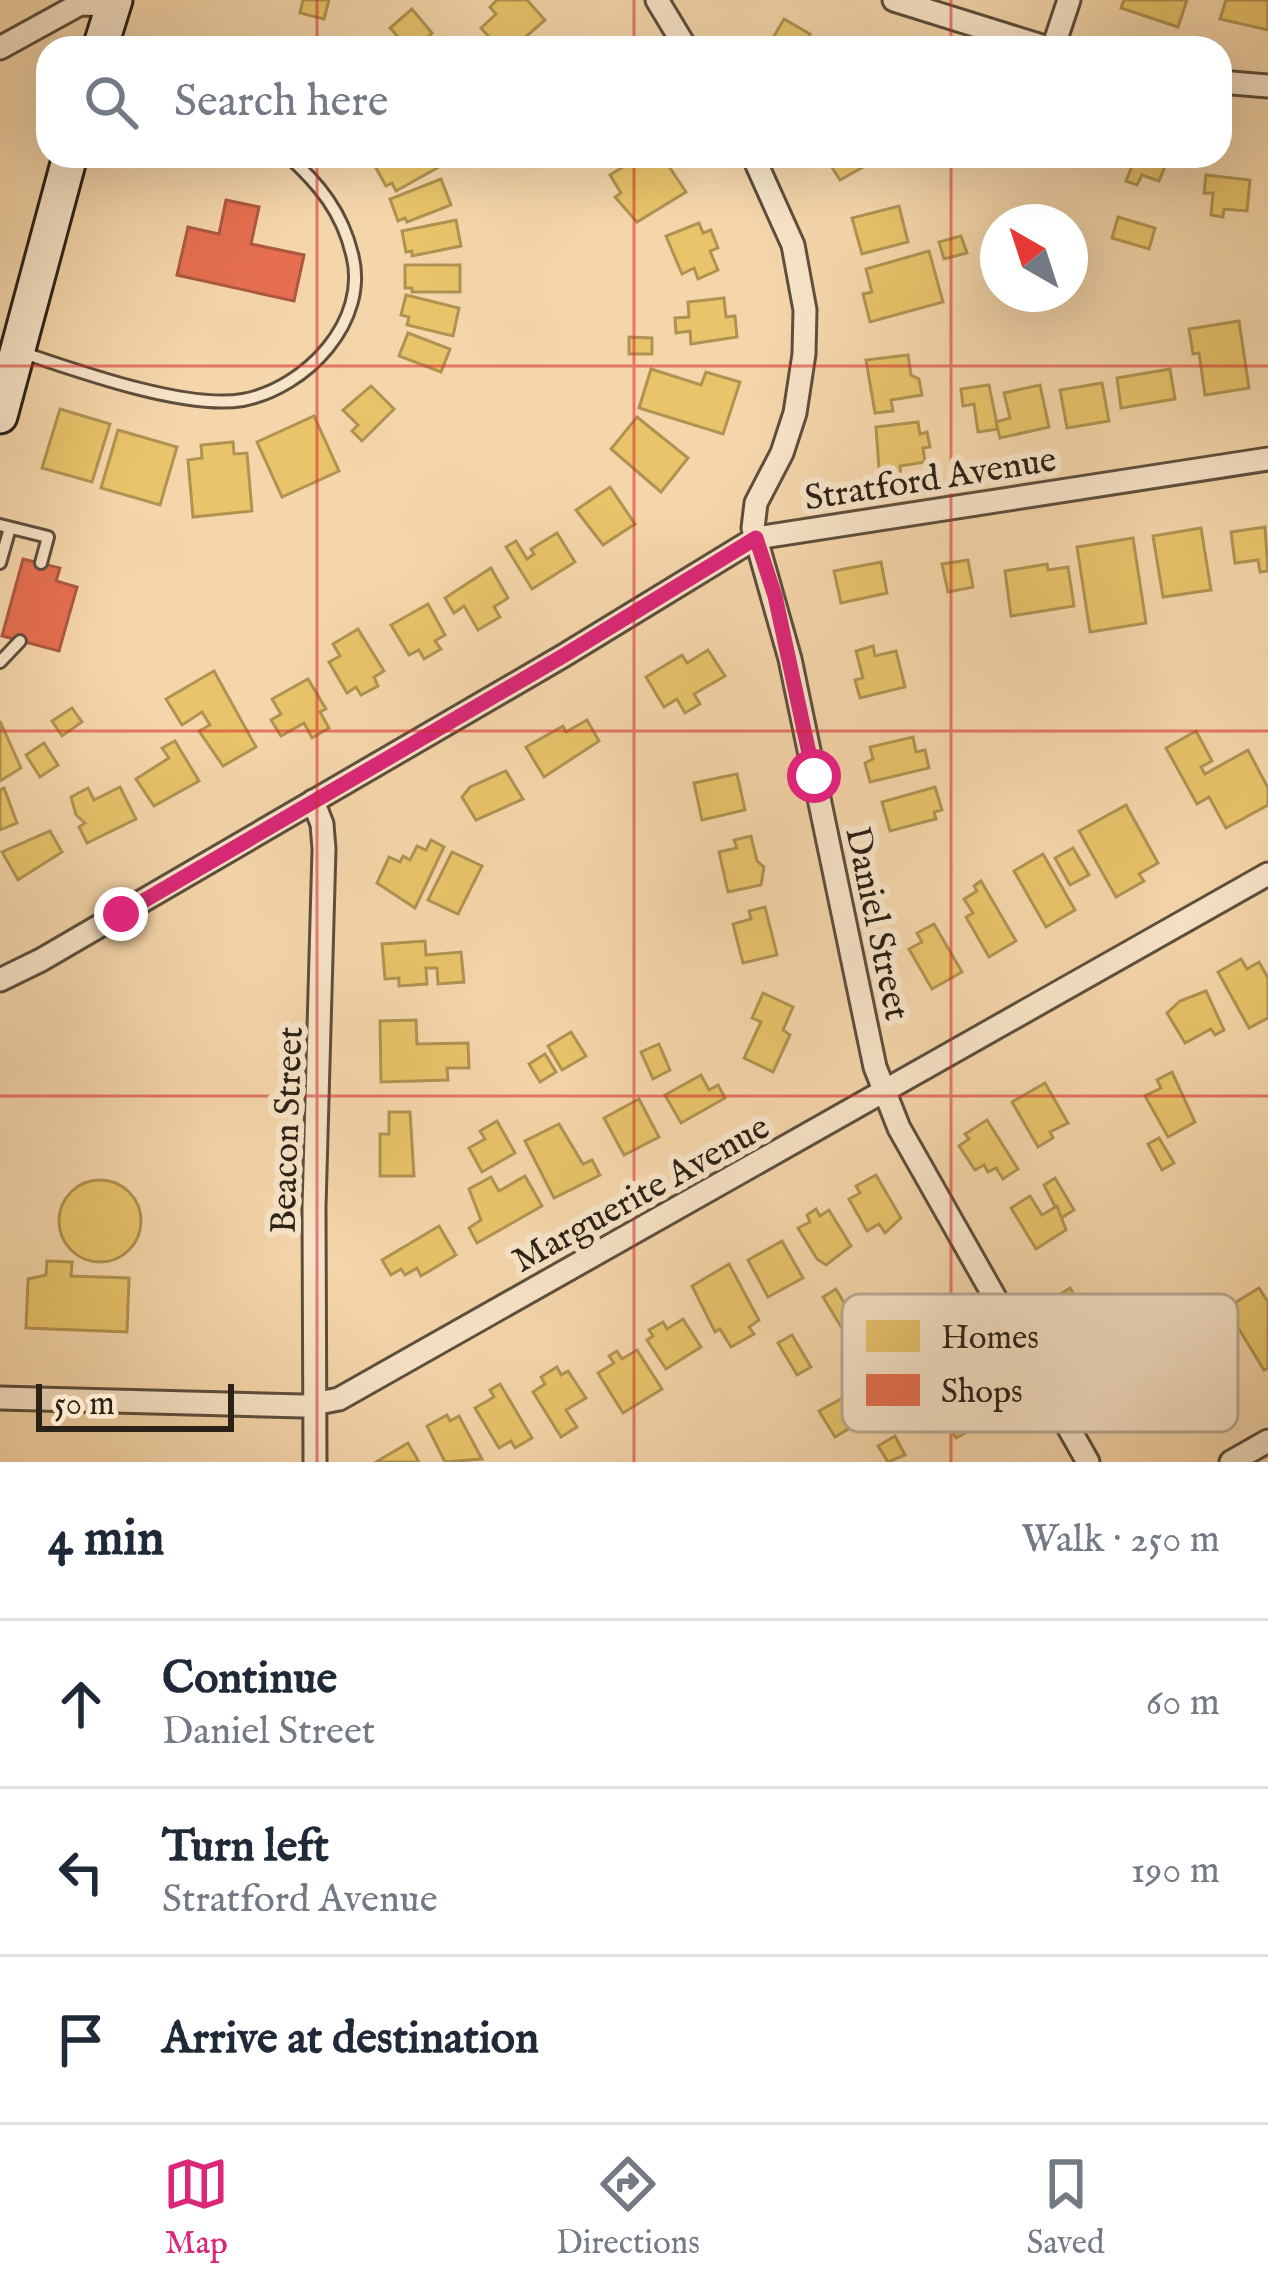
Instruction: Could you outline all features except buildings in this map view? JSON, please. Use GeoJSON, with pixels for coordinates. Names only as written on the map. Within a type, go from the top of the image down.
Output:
{"type":"FeatureCollection","features":[{"type":"Feature","properties":{"kind":"main road"},"geometry":{"type":"LineString","coordinates":[[104,36],[114,3]]}},
{"type":"Feature","properties":{"kind":"main road"},"geometry":{"type":"LineString","coordinates":[[0,416],[67,168]]}},
{"type":"Feature","properties":{"kind":"street"},"geometry":{"type":"LineString","coordinates":[[657,0],[679,36]]}},
{"type":"Feature","properties":{"kind":"street"},"geometry":{"type":"LineString","coordinates":[[894,0],[1011,36]]}},
{"type":"Feature","properties":{"kind":"street"},"geometry":{"type":"LineString","coordinates":[[1055,36],[1069,0]]}},
{"type":"Feature","properties":{"kind":"street"},"geometry":{"type":"LineString","coordinates":[[0,48],[80,4],[114,3]]}},
{"type":"Feature","properties":{"kind":"street"},"geometry":{"type":"LineString","coordinates":[[1232,83],[1268,86]]}},
{"type":"Feature","properties":{"kind":"street","name":"Daniel Street"},"geometry":{"type":"LineString","coordinates":[[760,168],[793,245],[805,310],[795,413],[752,515],[756,538],[790,659],[883,1094],[992,1294]]}},
{"type":"Feature","properties":{"kind":"street","name":"Stratford Avenue"},"geometry":{"type":"LineString","coordinates":[[0,980],[314,802],[756,538],[1268,459]]}},
{"type":"Feature","properties":{"kind":"street","name":"Beacon Street"},"geometry":{"type":"LineString","coordinates":[[314,802],[324,849],[315,1462]]}},
{"type":"Feature","properties":{"kind":"street","name":"Marguerite Avenue"},"geometry":{"type":"LineString","coordinates":[[0,1398],[313,1405],[339,1399],[1268,874]]}},
{"type":"Feature","properties":{"kind":"street","name":"Daniel Street"},"geometry":{"type":"LineString","coordinates":[[1071,1432],[1088,1462]]}},
{"type":"Feature","properties":{"kind":"street"},"geometry":{"type":"LineString","coordinates":[[1231,1462],[1268,1441]]}},
{"type":"Feature","properties":{"kind":"lane"},"geometry":{"type":"LineString","coordinates":[[18,351],[128,384],[213,402],[245,400],[298,376],[337,335],[353,286],[354,258],[336,208],[302,168]]}},
{"type":"Feature","properties":{"kind":"lane"},"geometry":{"type":"LineString","coordinates":[[0,563],[5,527],[48,537],[41,563]]}},
{"type":"Feature","properties":{"kind":"lane"},"geometry":{"type":"LineString","coordinates":[[0,662],[20,641]]}},
{"type":"Feature","properties":{"kind":"route"},"geometry":{"type":"LineString","coordinates":[[121,914],[756,538],[775,596],[814,776]]}}]}
